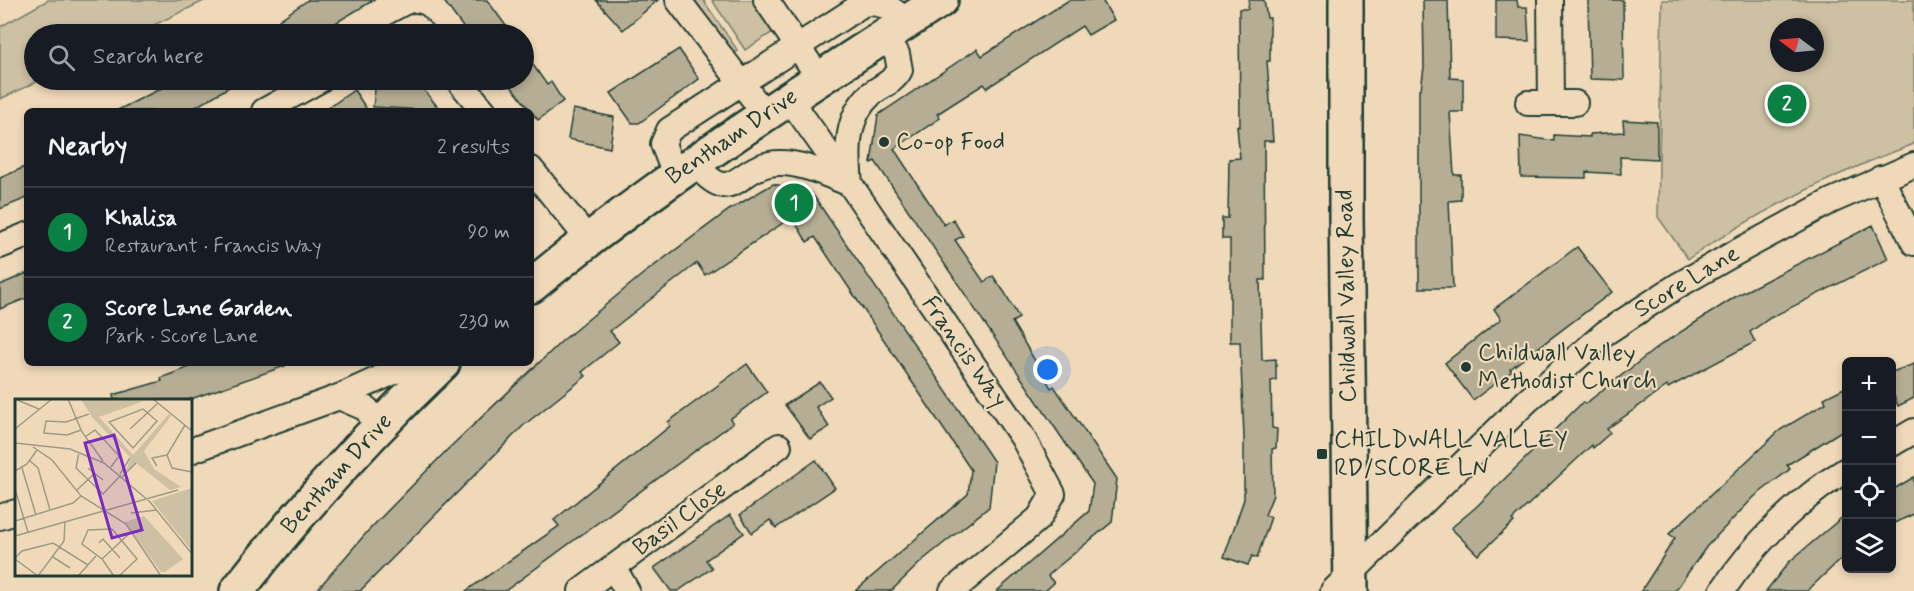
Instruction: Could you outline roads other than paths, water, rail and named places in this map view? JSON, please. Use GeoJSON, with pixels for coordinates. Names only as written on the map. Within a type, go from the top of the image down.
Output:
{"type":"FeatureCollection","features":[{"type":"Feature","properties":{"kind":"street","name":"Francis Way"},"geometry":{"type":"LineString","coordinates":[[678,0],[740,84],[777,106],[850,184],[1023,438],[1053,494],[1039,518],[952,591]]}},
{"type":"Feature","properties":{"kind":"street"},"geometry":{"type":"LineString","coordinates":[[766,0],[820,79]]}},
{"type":"Feature","properties":{"kind":"street","name":"Bentham Drive"},"geometry":{"type":"LineString","coordinates":[[534,284],[588,239],[684,169],[941,0]]}},
{"type":"Feature","properties":{"kind":"street","name":"Childwall Valley Road"},"geometry":{"type":"LineString","coordinates":[[1345,585],[1346,0]]}},
{"type":"Feature","properties":{"kind":"street"},"geometry":{"type":"LineString","coordinates":[[1550,0],[1551,103]]}},
{"type":"Feature","properties":{"kind":"street"},"geometry":{"type":"LineString","coordinates":[[868,1],[883,2],[896,29],[900,70],[894,78],[864,102],[854,121],[849,142],[850,184],[796,164],[764,165],[730,185],[723,186],[684,169],[663,144],[669,130],[798,47],[868,1]]}},
{"type":"Feature","properties":{"kind":"street"},"geometry":{"type":"LineString","coordinates":[[269,108],[302,90]]}},
{"type":"Feature","properties":{"kind":"street"},"geometry":{"type":"LineString","coordinates":[[466,90],[481,108]]}},
{"type":"Feature","properties":{"kind":"street","name":"Score Lane"},"geometry":{"type":"LineString","coordinates":[[1345,585],[1527,401],[1605,333],[1677,286],[1735,253],[1831,201],[1914,165]]}},
{"type":"Feature","properties":{"kind":"street"},"geometry":{"type":"LineString","coordinates":[[534,172],[588,239]]}},
{"type":"Feature","properties":{"kind":"street"},"geometry":{"type":"LineString","coordinates":[[1881,178],[1914,243]]}},
{"type":"Feature","properties":{"kind":"street"},"geometry":{"type":"LineString","coordinates":[[0,246],[24,236]]}},
{"type":"Feature","properties":{"kind":"street"},"geometry":{"type":"LineString","coordinates":[[192,450],[339,397],[406,366]]}},
{"type":"Feature","properties":{"kind":"street","name":"Bentham Drive"},"geometry":{"type":"LineString","coordinates":[[237,591],[278,539],[377,428],[440,366]]}},
{"type":"Feature","properties":{"kind":"street"},"geometry":{"type":"LineString","coordinates":[[339,397],[367,409],[377,428]]}},
{"type":"Feature","properties":{"kind":"street"},"geometry":{"type":"LineString","coordinates":[[1896,442],[1914,431]]}},
{"type":"Feature","properties":{"kind":"street","name":"Basil Close"},"geometry":{"type":"LineString","coordinates":[[581,591],[779,446]]}},
{"type":"Feature","properties":{"kind":"street"},"geometry":{"type":"LineString","coordinates":[[1722,591],[1745,557],[1825,483],[1842,472]]}},
{"type":"Feature","properties":{"kind":"street"},"geometry":{"type":"LineString","coordinates":[[0,517],[15,512]]}},
{"type":"Feature","properties":{"kind":"street"},"geometry":{"type":"LineString","coordinates":[[614,568],[627,591]]}},
{"type":"Feature","properties":{"kind":"place","name":"Score Lane Garden"},"geometry":{"type":"Point","coordinates":[1787,104]}},
{"type":"Feature","properties":{"kind":"place","name":"Co-op Food"},"geometry":{"type":"Point","coordinates":[884,142]}},
{"type":"Feature","properties":{"kind":"place","name":"Khalisa"},"geometry":{"type":"Point","coordinates":[794,203]}},
{"type":"Feature","properties":{"kind":"place","name":"Childwall Valley Methodist Church"},"geometry":{"type":"Point","coordinates":[1466,367]}},
{"type":"Feature","properties":{"kind":"place","name":"CHILDWALL VALLEY RD/SCORE LN"},"geometry":{"type":"Point","coordinates":[1322,454]}}]}
